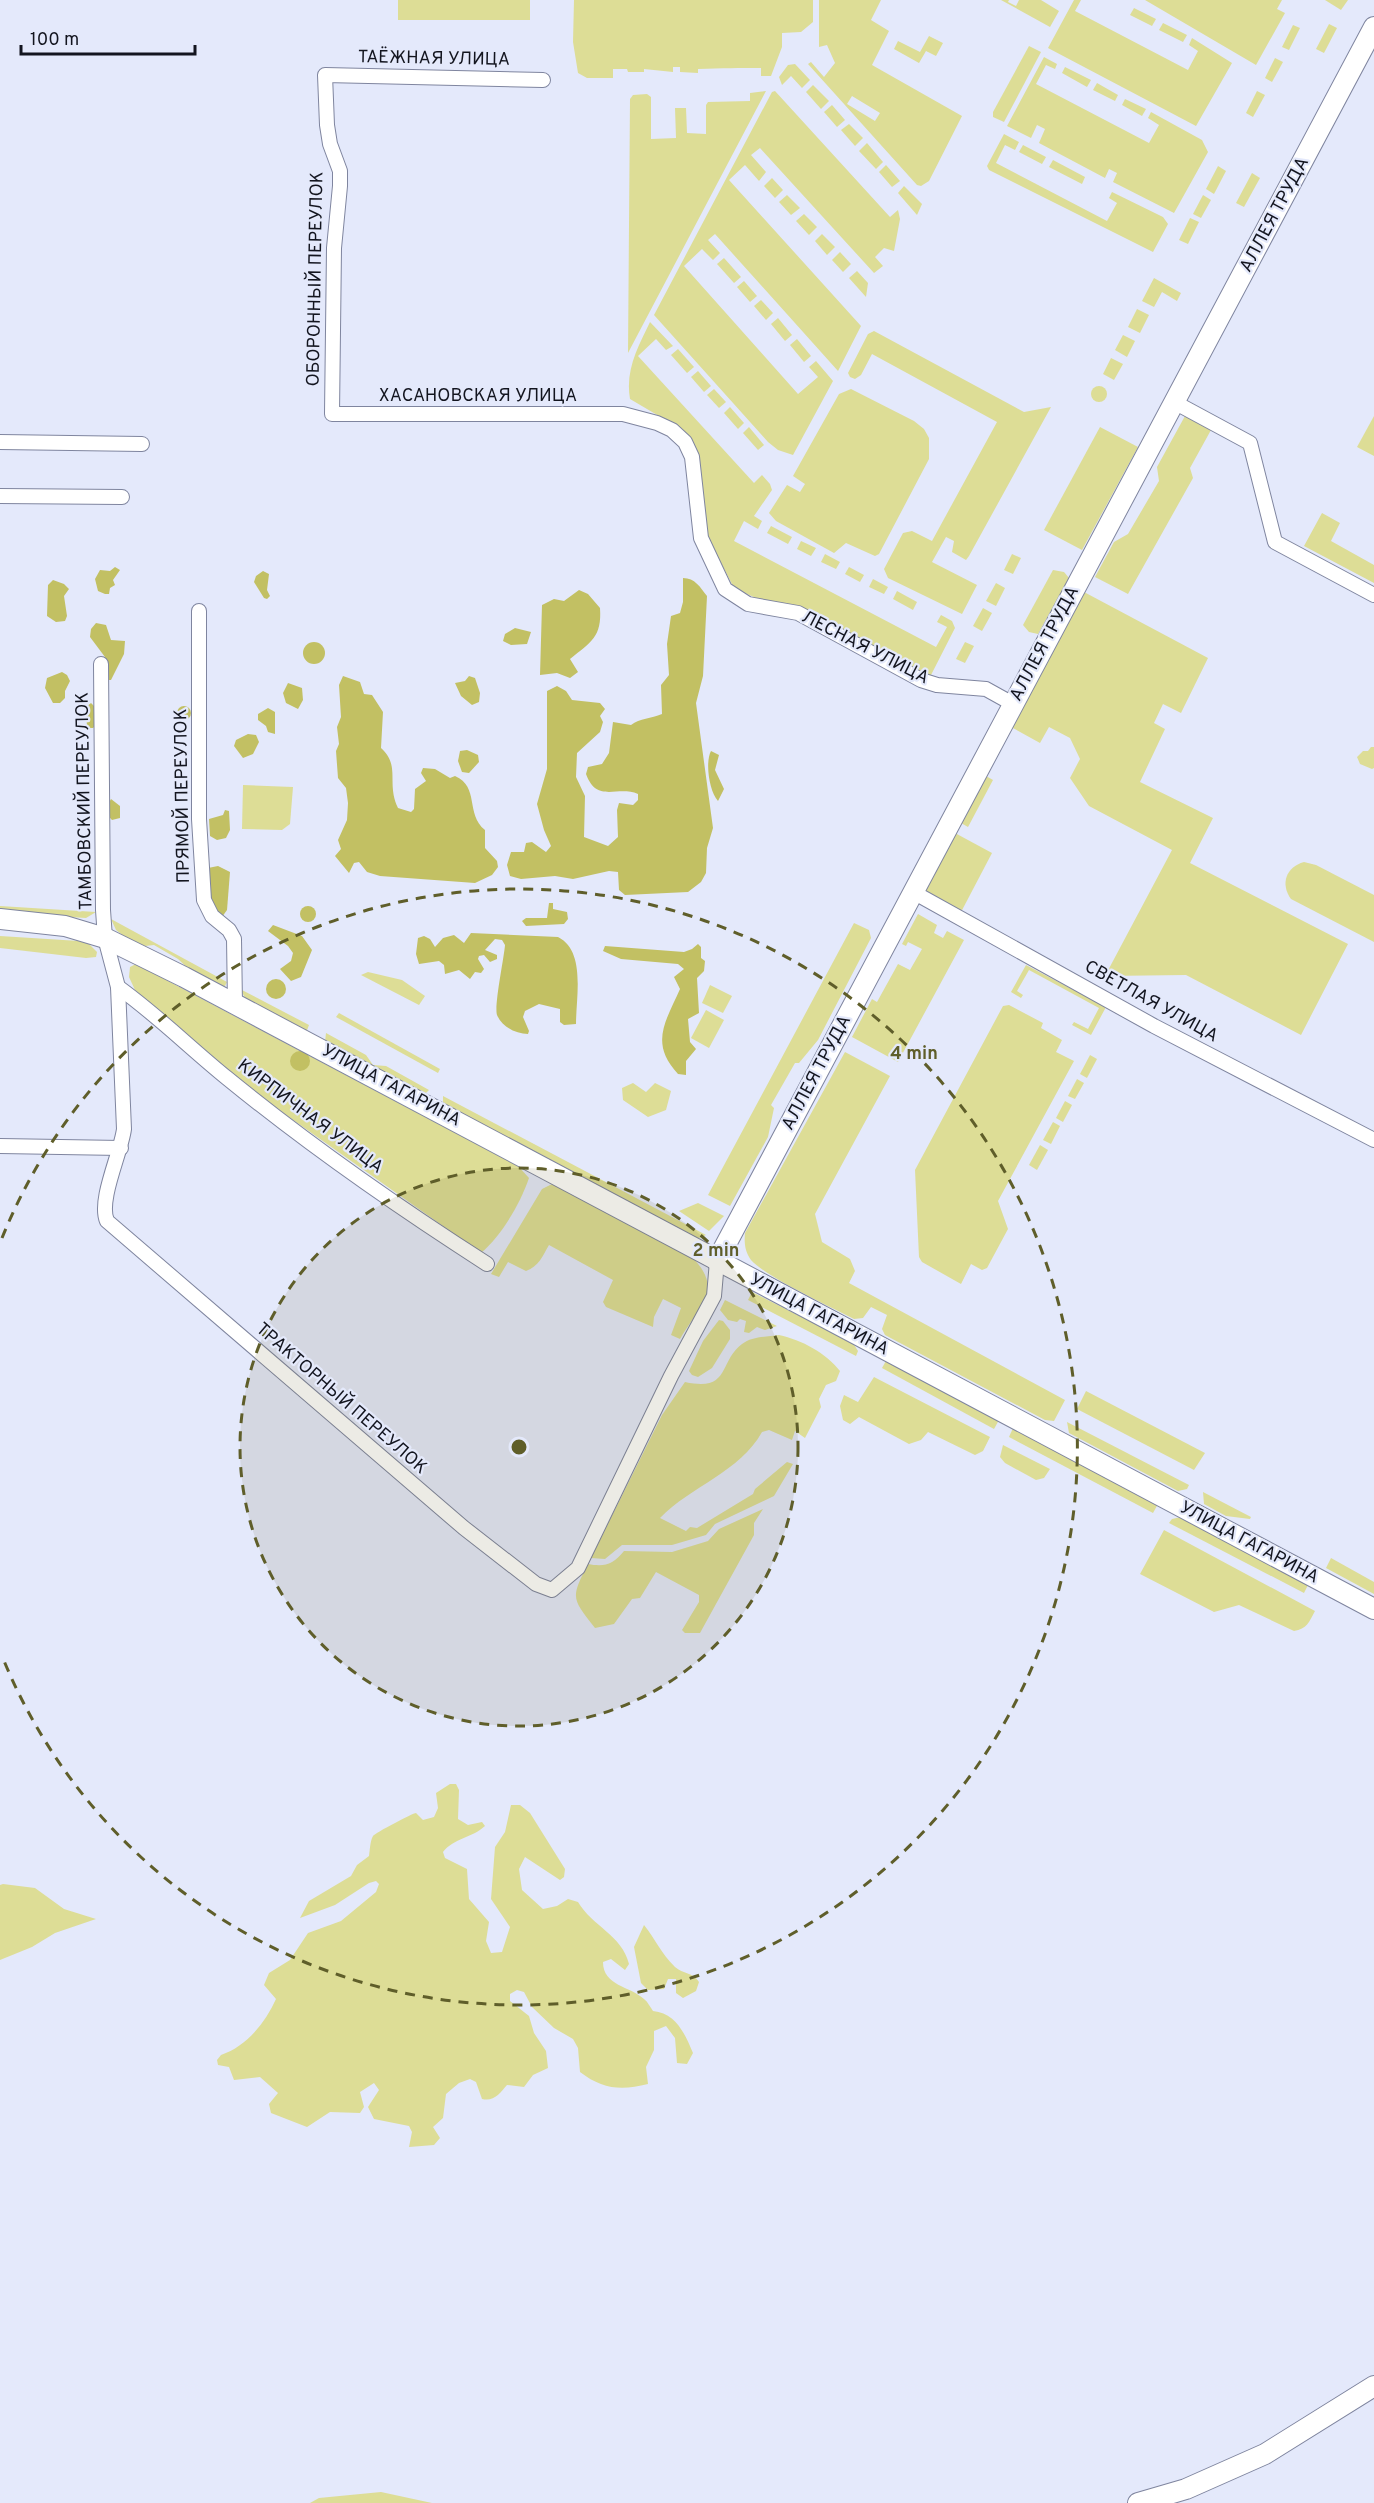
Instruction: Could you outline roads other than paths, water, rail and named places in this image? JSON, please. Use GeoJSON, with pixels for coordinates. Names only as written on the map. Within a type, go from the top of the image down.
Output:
{"type":"FeatureCollection","features":[{"type":"Feature","properties":{"kind":"street","name":"АЛЛЕЯ ТРУДА"},"geometry":{"type":"LineString","coordinates":[[717,1261],[1374,27]]}},
{"type":"Feature","properties":{"kind":"street","name":"ТАЁЖНАЯ УЛИЦА"},"geometry":{"type":"LineString","coordinates":[[325,75],[543,80]]}},
{"type":"Feature","properties":{"kind":"street","name":"ОБОРОННЫЙ ПЕРЕУЛОК"},"geometry":{"type":"LineString","coordinates":[[325,75],[327,125],[330,144],[340,171],[334,248],[332,414]]}},
{"type":"Feature","properties":{"kind":"street"},"geometry":{"type":"LineString","coordinates":[[1174,402],[1250,443],[1275,542],[1374,595]]}},
{"type":"Feature","properties":{"kind":"street","name":"ХАСАНОВСКАЯ УЛИЦА"},"geometry":{"type":"LineString","coordinates":[[332,414],[623,414]]}},
{"type":"Feature","properties":{"kind":"street","name":"ЛЕСНАЯ УЛИЦА"},"geometry":{"type":"LineString","coordinates":[[623,414],[657,423],[672,430],[685,442],[692,457],[701,538],[725,589],[735,597],[748,603],[798,613],[921,680],[936,685],[986,689],[1013,704]]}},
{"type":"Feature","properties":{"kind":"street"},"geometry":{"type":"LineString","coordinates":[[0,442],[142,444]]}},
{"type":"Feature","properties":{"kind":"street"},"geometry":{"type":"LineString","coordinates":[[0,496],[122,497]]}},
{"type":"Feature","properties":{"kind":"street","name":"ПРЯМОЙ ПЕРЕУЛОК"},"geometry":{"type":"LineString","coordinates":[[199,611],[199,819],[204,900],[212,916],[229,930],[234,939],[235,1005]]}},
{"type":"Feature","properties":{"kind":"street","name":"ТАМБОВСКИЙ ПЕРЕУЛОК"},"geometry":{"type":"LineString","coordinates":[[101,664],[102,874],[105,938],[118,987],[124,1129],[122,1148],[104,1206],[107,1221],[113,1225]]}},
{"type":"Feature","properties":{"kind":"street","name":"СВЕТЛАЯ УЛИЦА"},"geometry":{"type":"LineString","coordinates":[[913,892],[1139,1017],[1374,1140]]}},
{"type":"Feature","properties":{"kind":"street"},"geometry":{"type":"LineString","coordinates":[[0,919],[65,926],[105,938]]}},
{"type":"Feature","properties":{"kind":"street","name":"УЛИЦА ГАГАРИНА"},"geometry":{"type":"LineString","coordinates":[[105,938],[1374,1609]]}},
{"type":"Feature","properties":{"kind":"street","name":"КИРПИЧНАЯ УЛИЦА"},"geometry":{"type":"LineString","coordinates":[[118,987],[149,1009],[228,1079],[369,1185],[488,1264]]}},
{"type":"Feature","properties":{"kind":"street"},"geometry":{"type":"LineString","coordinates":[[0,1146],[122,1148]]}},
{"type":"Feature","properties":{"kind":"street","name":"ТРАКТОРНЫЙ ПЕРЕУЛОК"},"geometry":{"type":"LineString","coordinates":[[113,1225],[464,1528],[536,1584],[552,1590],[578,1568],[671,1376],[714,1296],[717,1261]]}},
{"type":"Feature","properties":{"kind":"street"},"geometry":{"type":"LineString","coordinates":[[1138,2503],[1186,2489],[1265,2454],[1374,2386]]}}]}
